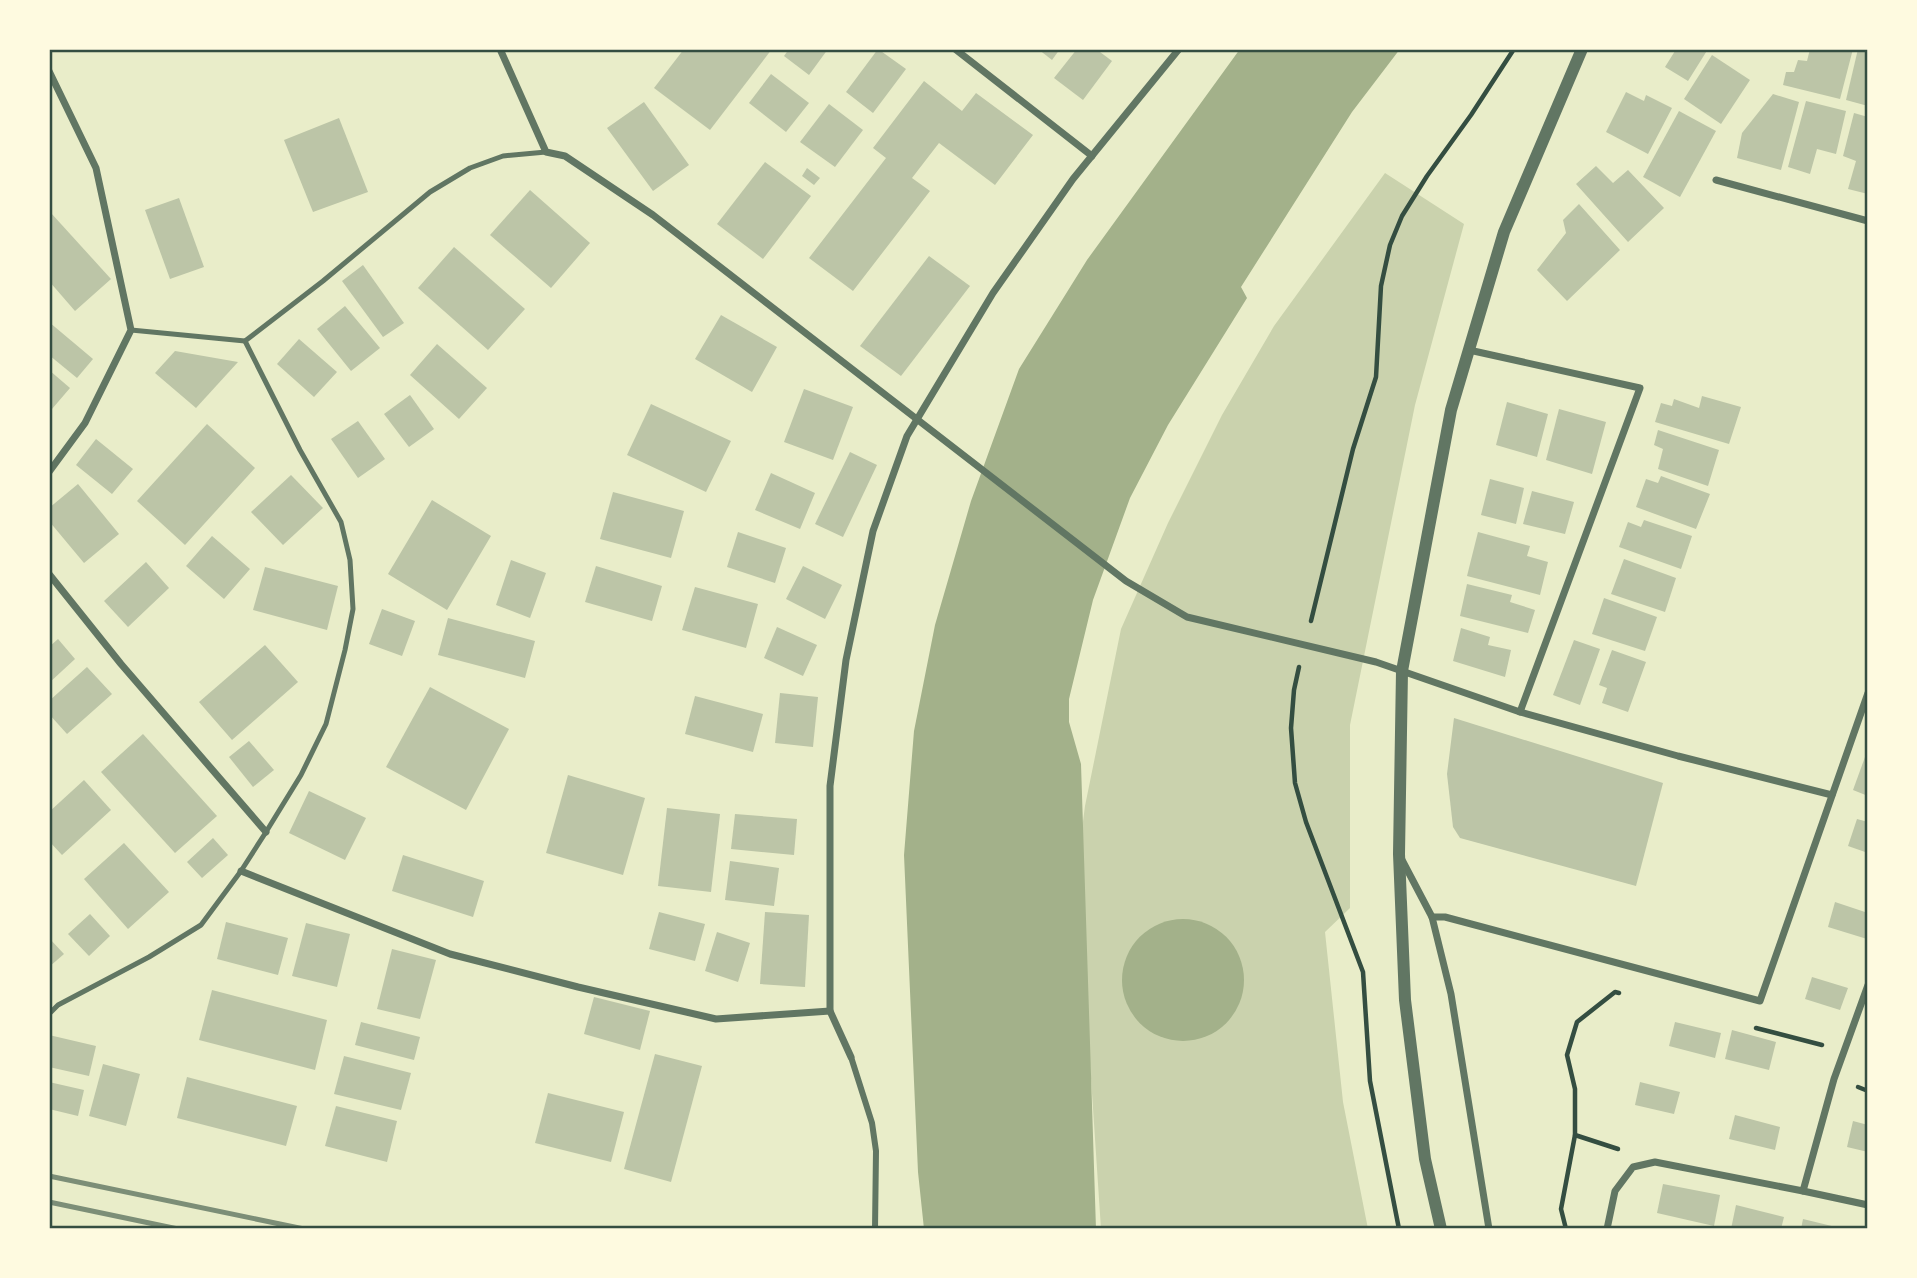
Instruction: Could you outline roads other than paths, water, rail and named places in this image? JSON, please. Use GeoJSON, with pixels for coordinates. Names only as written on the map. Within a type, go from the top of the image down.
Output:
{"type":"FeatureCollection","features":[{"type":"Feature","properties":{"kind":"street"},"geometry":{"type":"LineString","coordinates":[[500,49],[546,152],[565,156],[653,215],[1126,581],[1187,617],[1376,662],[1520,712],[1678,756],[1832,794]]}},
{"type":"Feature","properties":{"kind":"street"},"geometry":{"type":"LineString","coordinates":[[956,49],[1092,156]]}},
{"type":"Feature","properties":{"kind":"street"},"geometry":{"type":"LineString","coordinates":[[875,1229],[876,1151],[872,1122],[851,1057],[830,1011],[830,786],[846,660],[873,531],[915,418],[993,293],[1073,179],[1179,49]]}},
{"type":"Feature","properties":{"kind":"street"},"geometry":{"type":"LineString","coordinates":[[1441,1229],[1425,1159],[1405,1000],[1399,854],[1402,671],[1451,411],[1504,232],[1582,49]]}},
{"type":"Feature","properties":{"kind":"street"},"geometry":{"type":"LineString","coordinates":[[49,71],[96,168],[131,330],[85,423],[49,472]]}},
{"type":"Feature","properties":{"kind":"street"},"geometry":{"type":"LineString","coordinates":[[1716,180],[1868,220]]}},
{"type":"Feature","properties":{"kind":"street"},"geometry":{"type":"LineString","coordinates":[[1469,350],[1640,388],[1520,712]]}},
{"type":"Feature","properties":{"kind":"street"},"geometry":{"type":"LineString","coordinates":[[49,574],[121,664],[266,832]]}},
{"type":"Feature","properties":{"kind":"street"},"geometry":{"type":"LineString","coordinates":[[1432,917],[1445,917],[1759,1001],[1868,693]]}},
{"type":"Feature","properties":{"kind":"street"},"geometry":{"type":"LineString","coordinates":[[1399,854],[1432,917],[1451,994],[1489,1229]]}},
{"type":"Feature","properties":{"kind":"street"},"geometry":{"type":"LineString","coordinates":[[241,871],[450,954],[578,987],[716,1019],[830,1011]]}},
{"type":"Feature","properties":{"kind":"street"},"geometry":{"type":"LineString","coordinates":[[1803,1191],[1843,1051],[1868,986]]}},
{"type":"Feature","properties":{"kind":"street"},"geometry":{"type":"LineString","coordinates":[[1607,1229],[1615,1191],[1633,1167],[1655,1162],[1868,1205]]}},
{"type":"Feature","properties":{"kind":"lane"},"geometry":{"type":"LineString","coordinates":[[131,330],[245,341],[323,281],[430,192],[471,168],[503,156],[546,152]]}},
{"type":"Feature","properties":{"kind":"lane"},"geometry":{"type":"LineString","coordinates":[[49,1014],[58,1005],[149,957],[201,925],[266,832],[301,775],[326,724],[353,609],[349,560],[341,522],[300,450],[245,341]]}},
{"type":"Feature","properties":{"kind":"railway"},"geometry":{"type":"LineString","coordinates":[[49,1176],[304,1229]]}},
{"type":"Feature","properties":{"kind":"railway"},"geometry":{"type":"LineString","coordinates":[[49,1202],[178,1229]]}},
{"type":"Feature","properties":{"kind":"railway"},"geometry":{"type":"LineString","coordinates":[[49,1228],[56,1229]]}}]}
